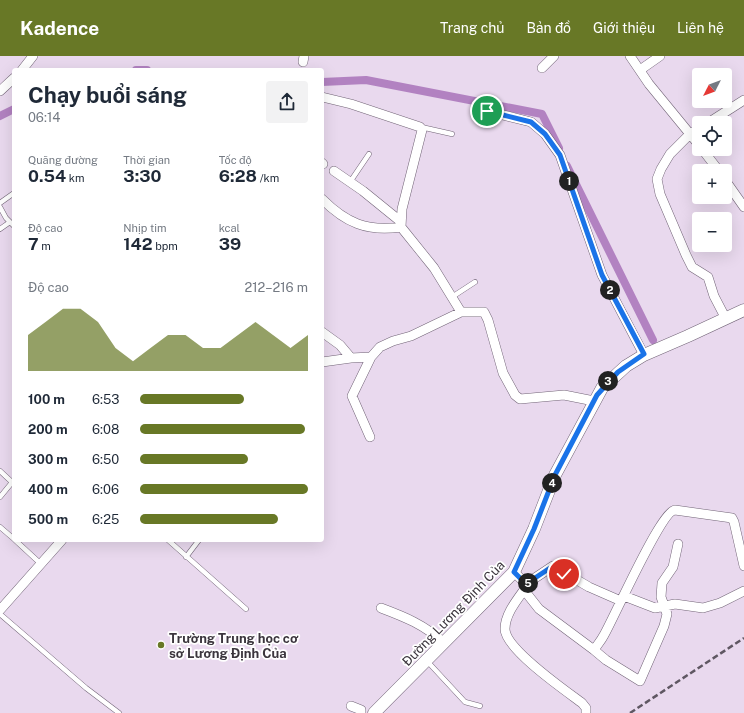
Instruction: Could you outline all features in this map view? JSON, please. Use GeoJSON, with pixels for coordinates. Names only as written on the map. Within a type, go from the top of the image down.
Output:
{"type":"FeatureCollection","features":[{"type":"Feature","properties":{"kind":"street"},"geometry":{"type":"LineString","coordinates":[[24,68],[33,56]]}},
{"type":"Feature","properties":{"kind":"street"},"geometry":{"type":"LineString","coordinates":[[542,68],[554,56]]}},
{"type":"Feature","properties":{"kind":"street"},"geometry":{"type":"LineString","coordinates":[[630,56],[692,136]]}},
{"type":"Feature","properties":{"kind":"street"},"geometry":{"type":"LineString","coordinates":[[640,70],[660,56]]}},
{"type":"Feature","properties":{"kind":"street"},"geometry":{"type":"LineString","coordinates":[[0,91],[12,80]]}},
{"type":"Feature","properties":{"kind":"street"},"geometry":{"type":"LineString","coordinates":[[324,97],[351,104],[420,127],[422,130],[410,171],[401,224]]}},
{"type":"Feature","properties":{"kind":"street"},"geometry":{"type":"LineString","coordinates":[[719,116],[744,100]]}},
{"type":"Feature","properties":{"kind":"street"},"geometry":{"type":"LineString","coordinates":[[487,111],[531,122],[545,134],[560,155],[602,275],[644,354]]}},
{"type":"Feature","properties":{"kind":"street"},"geometry":{"type":"LineString","coordinates":[[690,134],[664,161],[657,179],[660,194],[686,255],[692,267],[708,277],[726,319]]}},
{"type":"Feature","properties":{"kind":"street"},"geometry":{"type":"LineString","coordinates":[[707,156],[714,164]]}},
{"type":"Feature","properties":{"kind":"street"},"geometry":{"type":"LineString","coordinates":[[334,170],[401,224],[434,268],[461,312]]}},
{"type":"Feature","properties":{"kind":"street"},"geometry":{"type":"LineString","coordinates":[[732,190],[744,207]]}},
{"type":"Feature","properties":{"kind":"street"},"geometry":{"type":"LineString","coordinates":[[324,201],[334,212],[349,221],[376,228],[401,224]]}},
{"type":"Feature","properties":{"kind":"street","name":"Đường Lương Định Của"},"geometry":{"type":"LineString","coordinates":[[374,713],[514,572],[534,529],[555,475],[602,388],[630,363],[644,354],[744,310]]}},
{"type":"Feature","properties":{"kind":"street"},"geometry":{"type":"LineString","coordinates":[[370,437],[352,396],[371,357],[380,347],[393,341],[411,336],[461,312],[480,311],[486,315],[503,373],[512,391],[520,399],[564,394],[594,401]]}},
{"type":"Feature","properties":{"kind":"street"},"geometry":{"type":"LineString","coordinates":[[324,333],[340,345],[351,358]]}},
{"type":"Feature","properties":{"kind":"street"},"geometry":{"type":"LineString","coordinates":[[324,362],[371,357]]}},
{"type":"Feature","properties":{"kind":"street"},"geometry":{"type":"LineString","coordinates":[[594,650],[605,634],[657,530],[672,510],[732,518],[744,566]]}},
{"type":"Feature","properties":{"kind":"street"},"geometry":{"type":"LineString","coordinates":[[0,610],[60,542]]}},
{"type":"Feature","properties":{"kind":"street"},"geometry":{"type":"LineString","coordinates":[[514,572],[539,609],[606,660],[640,681],[664,626],[667,614],[661,597],[662,583],[673,567],[678,544]]}},
{"type":"Feature","properties":{"kind":"street"},"geometry":{"type":"LineString","coordinates":[[586,712],[586,708],[582,703],[528,660],[513,646],[507,637],[505,629],[510,613],[525,587],[553,566],[589,587],[655,608],[675,604],[703,608],[720,603],[744,590]]}},
{"type":"Feature","properties":{"kind":"street"},"geometry":{"type":"LineString","coordinates":[[381,608],[412,620],[433,633],[444,643]]}},
{"type":"Feature","properties":{"kind":"street"},"geometry":{"type":"LineString","coordinates":[[351,706],[361,710],[362,713]]}},
{"type":"Feature","properties":{"kind":"lane"},"geometry":{"type":"LineString","coordinates":[[420,127],[452,134]]}},
{"type":"Feature","properties":{"kind":"lane"},"geometry":{"type":"LineString","coordinates":[[350,182],[369,154]]}},
{"type":"Feature","properties":{"kind":"lane"},"geometry":{"type":"LineString","coordinates":[[0,203],[12,194]]}},
{"type":"Feature","properties":{"kind":"lane"},"geometry":{"type":"LineString","coordinates":[[0,207],[10,222],[0,230]]}},
{"type":"Feature","properties":{"kind":"lane"},"geometry":{"type":"LineString","coordinates":[[452,297],[475,282]]}},
{"type":"Feature","properties":{"kind":"lane"},"geometry":{"type":"LineString","coordinates":[[0,472],[12,481]]}},
{"type":"Feature","properties":{"kind":"lane"},"geometry":{"type":"LineString","coordinates":[[0,496],[12,483]]}},
{"type":"Feature","properties":{"kind":"lane"},"geometry":{"type":"LineString","coordinates":[[0,527],[12,538]]}},
{"type":"Feature","properties":{"kind":"lane"},"geometry":{"type":"LineString","coordinates":[[16,542],[41,564]]}},
{"type":"Feature","properties":{"kind":"lane"},"geometry":{"type":"LineString","coordinates":[[170,542],[246,609]]}},
{"type":"Feature","properties":{"kind":"lane"},"geometry":{"type":"LineString","coordinates":[[186,557],[197,542]]}},
{"type":"Feature","properties":{"kind":"lane"},"geometry":{"type":"LineString","coordinates":[[0,614],[86,688],[119,713]]}},
{"type":"Feature","properties":{"kind":"lane"},"geometry":{"type":"LineString","coordinates":[[427,661],[465,702],[480,706]]}},
{"type":"Feature","properties":{"kind":"waterway"},"geometry":{"type":"LineString","coordinates":[[324,82],[366,80],[542,114],[559,148]]}},
{"type":"Feature","properties":{"kind":"waterway"},"geometry":{"type":"LineString","coordinates":[[0,116],[12,110]]}},
{"type":"Feature","properties":{"kind":"waterway"},"geometry":{"type":"LineString","coordinates":[[567,166],[653,340]]}},
{"type":"Feature","properties":{"kind":"railway"},"geometry":{"type":"LineString","coordinates":[[630,713],[744,638]]}},
{"type":"Feature","properties":{"kind":"place","name":"Trường Trung học cơ sở Lương Định Của"},"geometry":{"type":"Point","coordinates":[161,645]}},
{"type":"Feature","properties":{"kind":"route"},"geometry":{"type":"LineString","coordinates":[[487,111],[531,122],[545,134],[560,155],[602,275],[618,308],[644,354],[618,372],[597,395],[552,480],[534,529],[520,562],[514,572],[526,584],[553,566],[564,574]]}}]}
